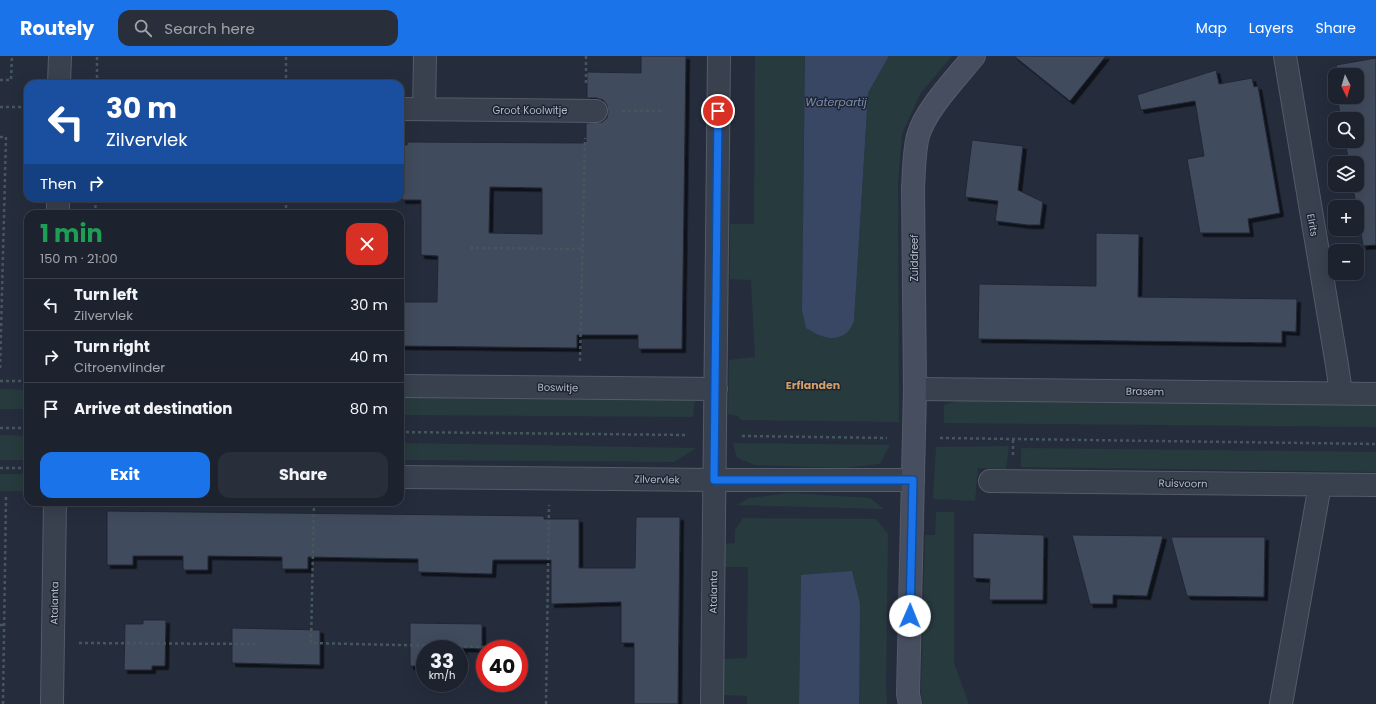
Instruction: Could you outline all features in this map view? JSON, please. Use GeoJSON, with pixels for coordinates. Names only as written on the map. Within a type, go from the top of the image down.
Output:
{"type":"FeatureCollection","features":[{"type":"Feature","properties":{"kind":"street"},"geometry":{"type":"LineString","coordinates":[[59,80],[60,56]]}},
{"type":"Feature","properties":{"kind":"street"},"geometry":{"type":"LineString","coordinates":[[424,109],[425,56]]}},
{"type":"Feature","properties":{"kind":"street","name":"Atalanta"},"geometry":{"type":"LineString","coordinates":[[712,704],[719,56]]}},
{"type":"Feature","properties":{"kind":"street","name":"Zuiddreef"},"geometry":{"type":"LineString","coordinates":[[910,704],[908,694],[915,389],[913,188],[918,136],[930,110],[974,56]]}},
{"type":"Feature","properties":{"kind":"street","name":"Elrits"},"geometry":{"type":"LineString","coordinates":[[1285,56],[1338,365],[1341,393]]}},
{"type":"Feature","properties":{"kind":"street","name":"Groot Koolwitje"},"geometry":{"type":"LineString","coordinates":[[404,109],[591,111]]}},
{"type":"Feature","properties":{"kind":"street","name":"Boswitje"},"geometry":{"type":"LineString","coordinates":[[404,386],[716,389]]}},
{"type":"Feature","properties":{"kind":"street","name":"Brasem"},"geometry":{"type":"LineString","coordinates":[[915,389],[1376,394]]}},
{"type":"Feature","properties":{"kind":"street","name":"Zilvervlek"},"geometry":{"type":"LineString","coordinates":[[404,477],[913,480]]}},
{"type":"Feature","properties":{"kind":"street","name":"Ruisvoorn"},"geometry":{"type":"LineString","coordinates":[[990,481],[1376,485]]}},
{"type":"Feature","properties":{"kind":"street"},"geometry":{"type":"LineString","coordinates":[[1281,704],[1320,485]]}},
{"type":"Feature","properties":{"kind":"street","name":"Atalanta"},"geometry":{"type":"LineString","coordinates":[[52,704],[55,506]]}},
{"type":"Feature","properties":{"kind":"path"},"geometry":{"type":"LineString","coordinates":[[0,80],[11,80],[12,56]]}},
{"type":"Feature","properties":{"kind":"path"},"geometry":{"type":"LineString","coordinates":[[97,56],[97,80]]}},
{"type":"Feature","properties":{"kind":"path"},"geometry":{"type":"LineString","coordinates":[[286,56],[286,80]]}},
{"type":"Feature","properties":{"kind":"path"},"geometry":{"type":"LineString","coordinates":[[580,367],[582,249],[591,111],[586,56]]}},
{"type":"Feature","properties":{"kind":"path"},"geometry":{"type":"LineString","coordinates":[[0,107],[24,107]]}},
{"type":"Feature","properties":{"kind":"path"},"geometry":{"type":"LineString","coordinates":[[591,111],[661,111]]}},
{"type":"Feature","properties":{"kind":"path"},"geometry":{"type":"LineString","coordinates":[[0,137],[6,137],[0,371]]}},
{"type":"Feature","properties":{"kind":"path"},"geometry":{"type":"LineString","coordinates":[[470,248],[582,249]]}},
{"type":"Feature","properties":{"kind":"path"},"geometry":{"type":"LineString","coordinates":[[0,381],[24,381]]}},
{"type":"Feature","properties":{"kind":"path"},"geometry":{"type":"LineString","coordinates":[[0,428],[24,428]]}},
{"type":"Feature","properties":{"kind":"path"},"geometry":{"type":"LineString","coordinates":[[0,468],[24,468]]}},
{"type":"Feature","properties":{"kind":"path"},"geometry":{"type":"LineString","coordinates":[[546,704],[549,505],[551,478]]}},
{"type":"Feature","properties":{"kind":"path"},"geometry":{"type":"LineString","coordinates":[[3,704],[6,497]]}},
{"type":"Feature","properties":{"kind":"path"},"geometry":{"type":"LineString","coordinates":[[314,506],[311,643],[476,647]]}},
{"type":"Feature","properties":{"kind":"path"},"geometry":{"type":"LineString","coordinates":[[0,625],[4,626]]}},
{"type":"Feature","properties":{"kind":"path"},"geometry":{"type":"LineString","coordinates":[[53,642],[255,644]]}},
{"type":"Feature","properties":{"kind":"green space"},"geometry":{"type":"Polygon","coordinates":[[[755,56],[805,56],[802,310],[854,321],[868,93],[889,56],[952,56],[920,94],[902,134],[898,185],[899,422],[741,420],[738,416],[728,414],[729,360],[755,357],[751,280],[730,279],[730,224],[754,224],[755,56]]]}},
{"type":"Feature","properties":{"kind":"green space"},"geometry":{"type":"Polygon","coordinates":[[[0,389],[24,390],[24,409],[0,409],[0,389]]]}},
{"type":"Feature","properties":{"kind":"green space"},"geometry":{"type":"Polygon","coordinates":[[[404,396],[695,399],[693,417],[404,415],[404,396]]]}},
{"type":"Feature","properties":{"kind":"green space"},"geometry":{"type":"Polygon","coordinates":[[[956,401],[1376,404],[1376,427],[944,423],[944,405],[956,401]]]}},
{"type":"Feature","properties":{"kind":"green space"},"geometry":{"type":"Polygon","coordinates":[[[0,435],[24,436],[24,460],[0,460],[0,435]]]}},
{"type":"Feature","properties":{"kind":"green space"},"geometry":{"type":"Polygon","coordinates":[[[404,443],[696,448],[674,462],[404,460],[404,443]]]}},
{"type":"Feature","properties":{"kind":"green space"},"geometry":{"type":"Polygon","coordinates":[[[733,443],[890,445],[880,464],[843,468],[755,465],[737,458],[733,443]]]}},
{"type":"Feature","properties":{"kind":"green space"},"geometry":{"type":"Polygon","coordinates":[[[1009,446],[1006,469],[978,468],[975,501],[933,499],[936,447],[1009,446]]]}},
{"type":"Feature","properties":{"kind":"green space"},"geometry":{"type":"Polygon","coordinates":[[[1021,448],[1376,452],[1376,472],[1021,467],[1021,448]]]}},
{"type":"Feature","properties":{"kind":"green space"},"geometry":{"type":"Polygon","coordinates":[[[0,474],[24,474],[24,491],[0,491],[0,474]]]}},
{"type":"Feature","properties":{"kind":"green space"},"geometry":{"type":"Polygon","coordinates":[[[790,493],[870,498],[884,509],[737,505],[749,498],[790,493]]]}},
{"type":"Feature","properties":{"kind":"green space"},"geometry":{"type":"Polygon","coordinates":[[[936,512],[954,512],[954,663],[969,704],[923,704],[921,695],[925,535],[935,535],[936,512]]]}},
{"type":"Feature","properties":{"kind":"green space"},"geometry":{"type":"Polygon","coordinates":[[[743,518],[876,519],[888,534],[887,704],[859,704],[859,700],[801,575],[799,704],[747,704],[747,696],[724,695],[724,659],[747,658],[748,567],[725,567],[725,544],[735,543],[735,530],[743,518]]]}},
{"type":"Feature","properties":{"kind":"water","name":"Waterpartij"},"geometry":{"type":"Polygon","coordinates":[[[805,56],[889,56],[868,93],[854,321],[846,333],[835,338],[825,337],[806,328],[802,310],[805,56]]]}},
{"type":"Feature","properties":{"kind":"water"},"geometry":{"type":"Polygon","coordinates":[[[852,571],[860,604],[859,704],[799,704],[801,575],[852,571]]]}},
{"type":"Feature","properties":{"kind":"building"},"geometry":{"type":"Polygon","coordinates":[[[641,56],[686,56],[682,349],[638,349],[638,335],[577,335],[577,348],[404,346],[404,302],[437,302],[438,256],[421,255],[421,200],[404,200],[404,145],[407,145],[407,142],[586,143],[586,123],[602,122],[607,118],[608,112],[607,105],[603,100],[587,98],[587,72],[641,73],[641,56]],[[490,187],[489,233],[542,234],[542,188],[490,187]]]}},
{"type":"Feature","properties":{"kind":"building"},"geometry":{"type":"Polygon","coordinates":[[[1014,56],[1106,56],[1070,101],[1014,56]]]}},
{"type":"Feature","properties":{"kind":"building"},"geometry":{"type":"Polygon","coordinates":[[[1376,58],[1376,245],[1364,246],[1363,244],[1361,236],[1364,236],[1364,200],[1355,200],[1354,192],[1364,192],[1364,156],[1348,156],[1346,148],[1364,148],[1364,112],[1340,112],[1338,104],[1364,104],[1364,68],[1337,68],[1336,65],[1376,58]]]}},
{"type":"Feature","properties":{"kind":"building"},"geometry":{"type":"Polygon","coordinates":[[[1216,70],[1219,84],[1252,78],[1254,87],[1258,86],[1280,213],[1248,219],[1250,233],[1200,233],[1187,159],[1204,156],[1195,101],[1141,110],[1137,95],[1216,70]]]}},
{"type":"Feature","properties":{"kind":"building"},"geometry":{"type":"Polygon","coordinates":[[[972,140],[1023,146],[1018,190],[1043,202],[1040,225],[995,221],[998,201],[965,197],[972,140]]]}},
{"type":"Feature","properties":{"kind":"building"},"geometry":{"type":"Polygon","coordinates":[[[1096,233],[1139,234],[1138,297],[1297,299],[1296,332],[1282,331],[1282,343],[978,339],[979,284],[1096,286],[1096,233]]]}},
{"type":"Feature","properties":{"kind":"building"},"geometry":{"type":"Polygon","coordinates":[[[107,511],[544,516],[544,519],[579,519],[579,568],[635,568],[636,517],[680,517],[678,704],[634,704],[634,643],[621,643],[621,602],[551,604],[551,560],[493,560],[492,574],[418,572],[418,559],[308,557],[308,569],[282,569],[282,557],[208,556],[208,570],[183,570],[183,556],[133,556],[133,565],[107,565],[107,511]]]}},
{"type":"Feature","properties":{"kind":"building"},"geometry":{"type":"Polygon","coordinates":[[[973,533],[1044,535],[1043,600],[989,600],[990,579],[973,578],[973,533]]]}},
{"type":"Feature","properties":{"kind":"building"},"geometry":{"type":"Polygon","coordinates":[[[1072,535],[1163,536],[1147,596],[1113,595],[1113,604],[1090,604],[1072,535]]]}},
{"type":"Feature","properties":{"kind":"building"},"geometry":{"type":"Polygon","coordinates":[[[1171,537],[1265,537],[1264,597],[1187,596],[1171,537]]]}},
{"type":"Feature","properties":{"kind":"building"},"geometry":{"type":"Polygon","coordinates":[[[143,620],[166,620],[165,666],[152,666],[152,670],[124,670],[125,624],[143,624],[143,620]]]}},
{"type":"Feature","properties":{"kind":"building"},"geometry":{"type":"Polygon","coordinates":[[[410,623],[482,624],[482,640],[476,640],[476,649],[468,648],[468,640],[416,640],[416,666],[410,666],[410,623]]]}},
{"type":"Feature","properties":{"kind":"building"},"geometry":{"type":"Polygon","coordinates":[[[232,628],[320,630],[320,665],[232,663],[232,628]]]}},
{"type":"Feature","properties":{"kind":"district","name":"Erflanden"},"geometry":{"type":"Point","coordinates":[813,385]}},
{"type":"Feature","properties":{"kind":"route"},"geometry":{"type":"LineString","coordinates":[[718,111],[716,420],[714,480],[913,480],[910,616]]}}]}
